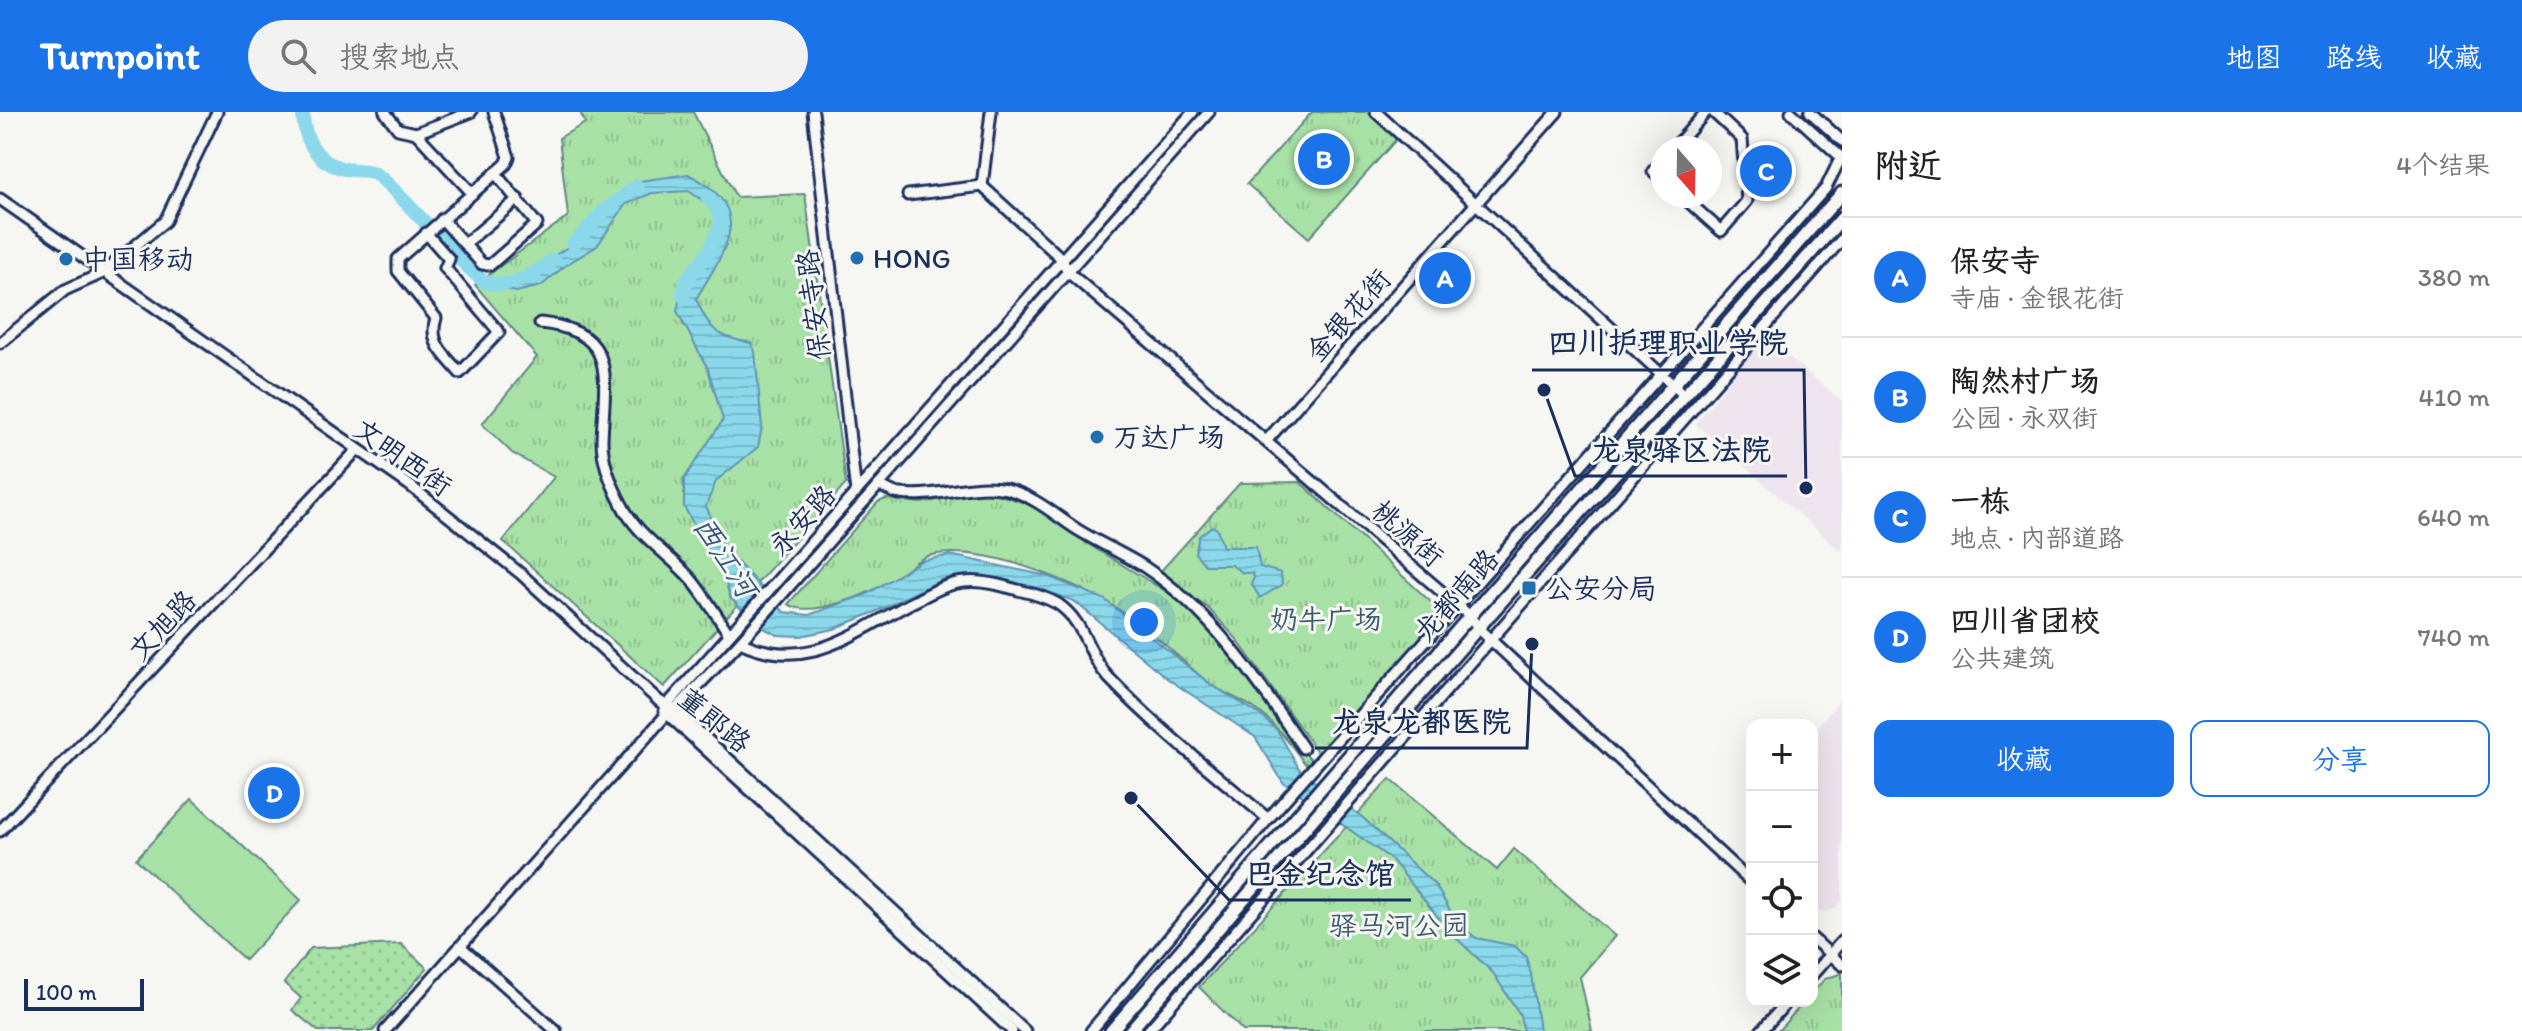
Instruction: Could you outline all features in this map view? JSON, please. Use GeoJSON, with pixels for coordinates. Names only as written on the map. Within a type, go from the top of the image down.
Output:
{"type":"FeatureCollection","features":[{"type":"Feature","properties":{"kind":"main road","name":"龙都南路"},"geometry":{"type":"LineString","coordinates":[[1111,1031],[1842,193]]}},
{"type":"Feature","properties":{"kind":"main road","name":"龙都南路"},"geometry":{"type":"LineString","coordinates":[[1130,1031],[1478,628],[1842,218]]}},
{"type":"Feature","properties":{"kind":"street"},"geometry":{"type":"LineString","coordinates":[[0,343],[65,290],[103,273],[165,221],[217,112]]}},
{"type":"Feature","properties":{"kind":"street"},"geometry":{"type":"LineString","coordinates":[[385,112],[398,129],[416,133],[471,112]]}},
{"type":"Feature","properties":{"kind":"street"},"geometry":{"type":"LineString","coordinates":[[433,227],[449,259],[445,268],[499,332],[460,373],[434,343],[431,333],[436,318],[398,271],[398,259],[509,157],[494,112]]}},
{"type":"Feature","properties":{"kind":"street","name":"保安寺路"},"geometry":{"type":"LineString","coordinates":[[813,112],[856,493]]}},
{"type":"Feature","properties":{"kind":"street"},"geometry":{"type":"LineString","coordinates":[[982,186],[991,112]]}},
{"type":"Feature","properties":{"kind":"street","name":"永安路"},"geometry":{"type":"LineString","coordinates":[[385,1031],[742,619],[1193,112]]}},
{"type":"Feature","properties":{"kind":"street"},"geometry":{"type":"LineString","coordinates":[[667,708],[740,642],[1209,112]]}},
{"type":"Feature","properties":{"kind":"street"},"geometry":{"type":"LineString","coordinates":[[1376,112],[1684,395]]}},
{"type":"Feature","properties":{"kind":"street","name":"金银花街"},"geometry":{"type":"LineString","coordinates":[[1268,439],[1557,112]]}},
{"type":"Feature","properties":{"kind":"street"},"geometry":{"type":"LineString","coordinates":[[1685,136],[1706,112]]}},
{"type":"Feature","properties":{"kind":"street"},"geometry":{"type":"LineString","coordinates":[[1695,208],[1721,231],[1747,201],[1742,139],[1713,112]]}},
{"type":"Feature","properties":{"kind":"street"},"geometry":{"type":"LineString","coordinates":[[1091,1031],[1268,819],[1826,188],[1842,157],[1791,112]]}},
{"type":"Feature","properties":{"kind":"street"},"geometry":{"type":"LineString","coordinates":[[1810,112],[1842,141]]}},
{"type":"Feature","properties":{"kind":"street"},"geometry":{"type":"LineString","coordinates":[[416,133],[471,192]]}},
{"type":"Feature","properties":{"kind":"street"},"geometry":{"type":"LineString","coordinates":[[433,227],[466,243],[482,264],[490,265],[537,224],[495,173]]}},
{"type":"Feature","properties":{"kind":"street"},"geometry":{"type":"LineString","coordinates":[[908,195],[982,186],[1062,259]]}},
{"type":"Feature","properties":{"kind":"street","name":"文明西街"},"geometry":{"type":"LineString","coordinates":[[0,199],[408,484],[510,565],[667,708]]}},
{"type":"Feature","properties":{"kind":"street"},"geometry":{"type":"LineString","coordinates":[[466,243],[518,199]]}},
{"type":"Feature","properties":{"kind":"street"},"geometry":{"type":"LineString","coordinates":[[1148,1031],[1842,239]]}},
{"type":"Feature","properties":{"kind":"street","name":"桃源街"},"geometry":{"type":"LineString","coordinates":[[1062,259],[1068,272],[1268,439],[1458,605],[1478,628],[1746,877]]}},
{"type":"Feature","properties":{"kind":"street"},"geometry":{"type":"LineString","coordinates":[[540,323],[565,325],[587,336],[601,356],[607,376],[606,471],[622,507],[643,534],[690,578],[729,634]]}},
{"type":"Feature","properties":{"kind":"street","name":"文旭路"},"geometry":{"type":"LineString","coordinates":[[0,831],[357,450]]}},
{"type":"Feature","properties":{"kind":"street"},"geometry":{"type":"LineString","coordinates":[[879,485],[900,495],[990,486],[1013,491],[1044,505],[1075,528],[1143,566],[1187,601],[1223,637],[1248,667],[1303,748]]}},
{"type":"Feature","properties":{"kind":"street"},"geometry":{"type":"LineString","coordinates":[[740,642],[757,650],[796,656],[843,640],[899,608],[962,582],[993,583],[1035,594],[1057,604],[1082,626],[1105,674],[1159,727],[1268,819]]}},
{"type":"Feature","properties":{"kind":"street","name":"董郞路"},"geometry":{"type":"LineString","coordinates":[[667,708],[1012,1031]]}},
{"type":"Feature","properties":{"kind":"street","name":"董郞路"},"geometry":{"type":"LineString","coordinates":[[667,708],[1025,1031]]}},
{"type":"Feature","properties":{"kind":"street"},"geometry":{"type":"LineString","coordinates":[[1818,968],[1842,941]]}},
{"type":"Feature","properties":{"kind":"street"},"geometry":{"type":"LineString","coordinates":[[1818,943],[1842,965]]}},
{"type":"Feature","properties":{"kind":"street"},"geometry":{"type":"LineString","coordinates":[[460,946],[556,1031]]}},
{"type":"Feature","properties":{"kind":"street"},"geometry":{"type":"LineString","coordinates":[[1761,1031],[1783,1007]]}},
{"type":"Feature","properties":{"kind":"shaded area"},"geometry":{"type":"Polygon","coordinates":[[[1764,336],[1842,401],[1842,552],[1696,424],[1764,336]]]}},
{"type":"Feature","properties":{"kind":"shaded area"},"geometry":{"type":"Polygon","coordinates":[[[1842,697],[1842,901],[1834,910],[1818,912],[1818,791],[1818,726],[1842,697]]]}},
{"type":"Feature","properties":{"kind":"green space"},"geometry":{"type":"Polygon","coordinates":[[[580,112],[693,112],[736,197],[805,194],[846,484],[664,687],[503,541],[554,477],[512,453],[482,424],[537,357],[475,285],[568,216],[559,138],[585,123],[580,112]]]}},
{"type":"Feature","properties":{"kind":"green space"},"geometry":{"type":"Polygon","coordinates":[[[1312,112],[1376,112],[1401,134],[1309,238],[1247,184],[1312,112]]]}},
{"type":"Feature","properties":{"kind":"green space","name":"奶牛广场"},"geometry":{"type":"Polygon","coordinates":[[[1300,482],[1443,613],[1318,753],[1235,637],[1208,608],[1158,574],[1240,483],[1300,482]]]}},
{"type":"Feature","properties":{"kind":"green space"},"geometry":{"type":"Polygon","coordinates":[[[987,491],[1038,507],[1091,546],[1172,595],[1214,633],[1267,699],[1293,741],[1312,760],[1307,766],[1265,717],[1206,681],[1131,618],[1064,581],[1011,562],[960,553],[930,555],[896,578],[858,597],[812,609],[788,604],[878,502],[886,499],[921,503],[987,491]]]}},
{"type":"Feature","properties":{"kind":"green space","name":"驿马河公园"},"geometry":{"type":"Polygon","coordinates":[[[1390,779],[1497,870],[1514,849],[1615,936],[1580,977],[1592,1031],[1243,1031],[1199,987],[1390,779]]]}},
{"type":"Feature","properties":{"kind":"green space"},"geometry":{"type":"Polygon","coordinates":[[[192,799],[301,900],[245,960],[136,859],[192,799]]]}},
{"type":"Feature","properties":{"kind":"green space"},"geometry":{"type":"Polygon","coordinates":[[[401,944],[427,968],[373,1031],[318,1031],[292,1010],[301,998],[284,983],[311,948],[401,944]]]}},
{"type":"Feature","properties":{"kind":"green space"},"geometry":{"type":"Polygon","coordinates":[[[1842,973],[1842,1031],[1778,1031],[1800,1007],[1818,1007],[1818,987],[1825,979],[1842,973]]]}},
{"type":"Feature","properties":{"kind":"water"},"geometry":{"type":"Polygon","coordinates":[[[688,174],[710,187],[723,201],[729,215],[730,230],[725,246],[696,299],[716,331],[751,343],[755,352],[762,427],[758,447],[716,481],[706,506],[724,548],[784,612],[809,615],[867,594],[921,561],[950,555],[1047,576],[1104,599],[1210,684],[1259,714],[1277,730],[1300,770],[1362,817],[1436,886],[1457,923],[1476,938],[1515,946],[1526,957],[1531,974],[1539,1031],[1523,1031],[1520,1015],[1493,973],[1450,932],[1392,860],[1283,782],[1255,737],[1168,679],[1074,601],[1040,589],[990,578],[943,579],[834,629],[801,636],[777,635],[754,623],[730,597],[724,577],[684,507],[684,479],[723,420],[708,369],[677,311],[682,286],[705,261],[721,214],[689,191],[652,193],[626,204],[597,246],[566,265],[541,286],[516,292],[500,288],[534,277],[545,261],[573,244],[640,181],[688,174]]]}},
{"type":"Feature","properties":{"kind":"water"},"geometry":{"type":"Polygon","coordinates":[[[1212,526],[1217,529],[1223,547],[1256,547],[1260,567],[1281,573],[1282,585],[1260,598],[1251,583],[1254,578],[1252,573],[1243,573],[1231,565],[1205,565],[1195,553],[1199,536],[1212,526]]]}},
{"type":"Feature","properties":{"kind":"waterway","name":"西江河"},"geometry":{"type":"LineString","coordinates":[[303,112],[308,139],[324,160],[347,169],[371,172],[381,178],[486,282],[513,283],[553,260]]}},
{"type":"Feature","properties":{"kind":"waterway","name":"西江河"},"geometry":{"type":"LineString","coordinates":[[573,245],[604,211],[637,186]]}},
{"type":"Feature","properties":{"kind":"waterway","name":"西江河"},"geometry":{"type":"LineString","coordinates":[[683,296],[687,279],[709,252],[722,222],[717,208],[707,197]]}},
{"type":"Feature","properties":{"kind":"place","name":"陶然村广场"},"geometry":{"type":"Point","coordinates":[1324,159]}},
{"type":"Feature","properties":{"kind":"place","name":"一栋"},"geometry":{"type":"Point","coordinates":[1766,171]}},
{"type":"Feature","properties":{"kind":"place","name":"HONG"},"geometry":{"type":"Point","coordinates":[857,258]}},
{"type":"Feature","properties":{"kind":"place","name":"中国移动"},"geometry":{"type":"Point","coordinates":[66,259]}},
{"type":"Feature","properties":{"kind":"place","name":"保安寺"},"geometry":{"type":"Point","coordinates":[1445,278]}},
{"type":"Feature","properties":{"kind":"place","name":"龙泉驿区法院"},"geometry":{"type":"Point","coordinates":[1544,390]}},
{"type":"Feature","properties":{"kind":"place","name":"万达广场"},"geometry":{"type":"Point","coordinates":[1097,437]}},
{"type":"Feature","properties":{"kind":"place","name":"四川护理职业学院"},"geometry":{"type":"Point","coordinates":[1806,488]}},
{"type":"Feature","properties":{"kind":"place","name":"公安分局"},"geometry":{"type":"Point","coordinates":[1529,588]}},
{"type":"Feature","properties":{"kind":"place","name":"龙泉龙都医院"},"geometry":{"type":"Point","coordinates":[1532,644]}},
{"type":"Feature","properties":{"kind":"place","name":"四川省团校"},"geometry":{"type":"Point","coordinates":[274,793]}},
{"type":"Feature","properties":{"kind":"place","name":"巴金纪念馆"},"geometry":{"type":"Point","coordinates":[1131,798]}}]}
